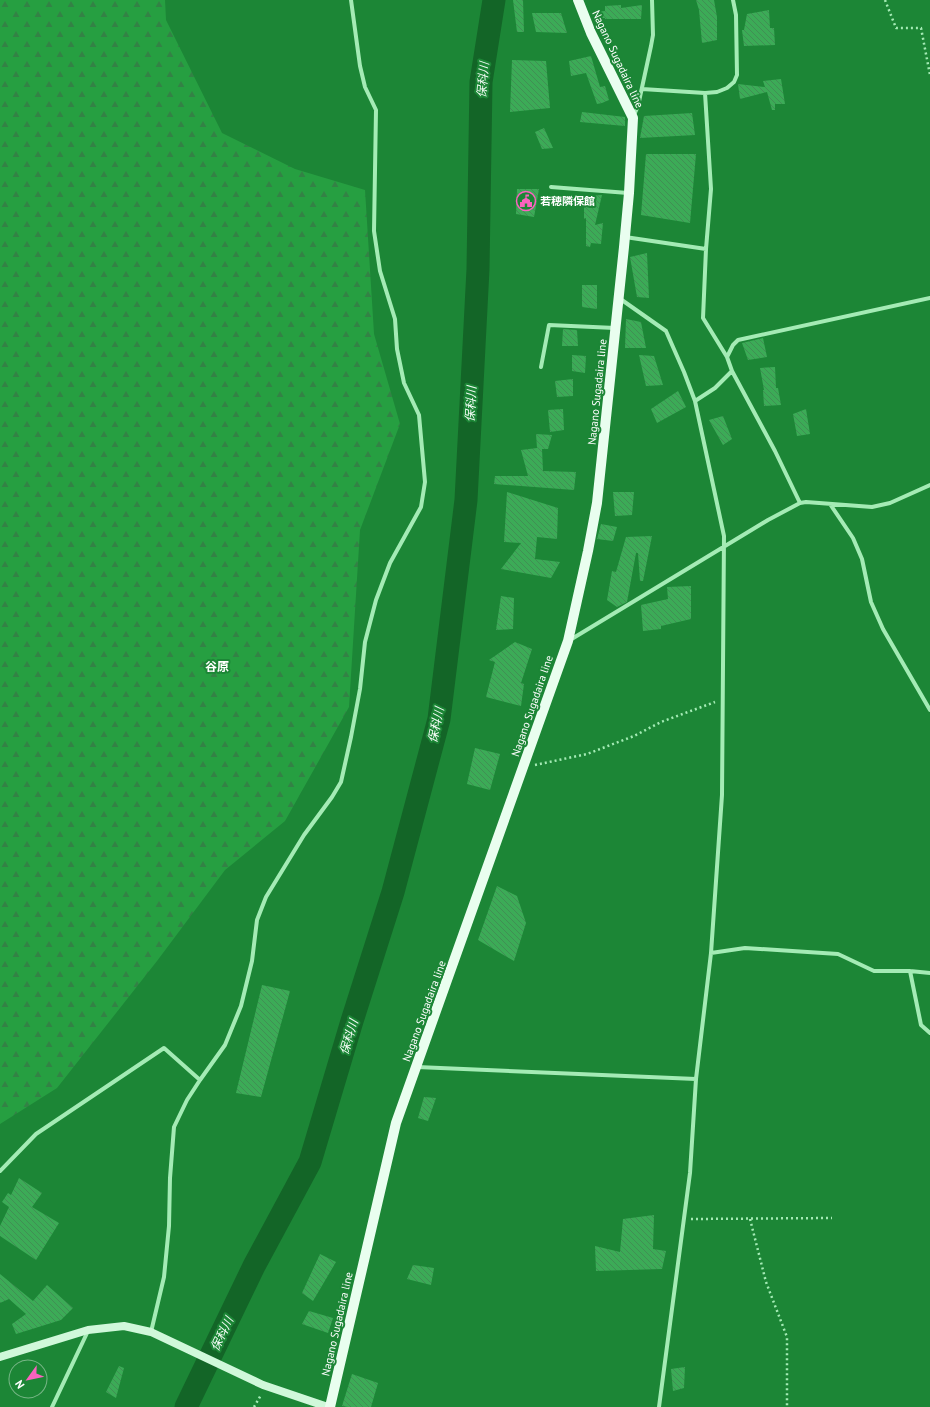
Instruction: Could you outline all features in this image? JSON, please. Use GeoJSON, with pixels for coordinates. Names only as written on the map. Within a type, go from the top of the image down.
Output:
{"type":"FeatureCollection","features":[{"type":"Feature","properties":{"kind":"main road","name":"Nagano Sugadaira line"},"geometry":{"type":"LineString","coordinates":[[329,1407],[396,1123],[568,641],[597,503],[625,237],[633,118],[591,33],[578,0]]}},
{"type":"Feature","properties":{"kind":"main road"},"geometry":{"type":"LineString","coordinates":[[0,1357],[88,1330],[124,1326],[151,1332],[264,1385],[329,1407]]}},
{"type":"Feature","properties":{"kind":"street"},"geometry":{"type":"LineString","coordinates":[[151,1332],[164,1277],[167,1252],[174,1127],[187,1100],[225,1045],[241,1006],[252,961],[257,920],[266,897],[304,835],[332,797],[341,782],[352,737],[360,689],[365,642],[376,600],[390,563],[422,507],[425,482],[419,415],[404,384],[397,349],[395,319],[380,271],[374,231],[376,110],[365,87],[360,66],[352,0]]}},
{"type":"Feature","properties":{"kind":"street"},"geometry":{"type":"LineString","coordinates":[[633,118],[638,106],[652,41],[652,0]]}},
{"type":"Feature","properties":{"kind":"street"},"geometry":{"type":"LineString","coordinates":[[642,89],[704,93],[717,92],[727,88],[734,82],[737,75],[736,15],[733,0]]}},
{"type":"Feature","properties":{"kind":"street"},"geometry":{"type":"LineString","coordinates":[[704,93],[711,190],[706,249],[703,318],[727,357],[732,371],[775,451],[800,503]]}},
{"type":"Feature","properties":{"kind":"street"},"geometry":{"type":"LineString","coordinates":[[552,187],[629,193]]}},
{"type":"Feature","properties":{"kind":"street"},"geometry":{"type":"LineString","coordinates":[[625,237],[706,249]]}},
{"type":"Feature","properties":{"kind":"street"},"geometry":{"type":"LineString","coordinates":[[618,298],[666,331],[695,401],[699,426],[724,536],[722,795],[711,952],[696,1080],[690,1173],[659,1407]]}},
{"type":"Feature","properties":{"kind":"street"},"geometry":{"type":"LineString","coordinates":[[727,357],[733,345],[738,340],[930,298]]}},
{"type":"Feature","properties":{"kind":"street"},"geometry":{"type":"LineString","coordinates":[[541,367],[549,325],[615,328]]}},
{"type":"Feature","properties":{"kind":"street"},"geometry":{"type":"LineString","coordinates":[[695,401],[715,388],[732,371]]}},
{"type":"Feature","properties":{"kind":"street"},"geometry":{"type":"LineString","coordinates":[[568,641],[768,520],[800,503],[806,502],[872,507],[890,503],[930,485]]}},
{"type":"Feature","properties":{"kind":"street"},"geometry":{"type":"LineString","coordinates":[[830,504],[853,538],[862,559],[871,602],[930,710]]}},
{"type":"Feature","properties":{"kind":"street"},"geometry":{"type":"LineString","coordinates":[[711,952],[745,948],[838,954],[874,971],[910,971],[930,973]]}},
{"type":"Feature","properties":{"kind":"street"},"geometry":{"type":"LineString","coordinates":[[910,971],[921,1025],[930,1033]]}},
{"type":"Feature","properties":{"kind":"street"},"geometry":{"type":"LineString","coordinates":[[0,1171],[36,1134],[164,1048],[200,1080]]}},
{"type":"Feature","properties":{"kind":"street"},"geometry":{"type":"LineString","coordinates":[[417,1067],[696,1080]]}},
{"type":"Feature","properties":{"kind":"street"},"geometry":{"type":"LineString","coordinates":[[52,1407],[88,1330]]}},
{"type":"Feature","properties":{"kind":"path"},"geometry":{"type":"LineString","coordinates":[[884,0],[896,28],[921,28],[930,75]]}},
{"type":"Feature","properties":{"kind":"path"},"geometry":{"type":"LineString","coordinates":[[523,768],[587,754],[634,736],[661,722],[723,699]]}},
{"type":"Feature","properties":{"kind":"path"},"geometry":{"type":"LineString","coordinates":[[684,1219],[832,1218]]}},
{"type":"Feature","properties":{"kind":"path"},"geometry":{"type":"LineString","coordinates":[[750,1219],[766,1282],[787,1337],[787,1407]]}},
{"type":"Feature","properties":{"kind":"path"},"geometry":{"type":"LineString","coordinates":[[254,1407],[264,1385]]}},
{"type":"Feature","properties":{"kind":"green space"},"geometry":{"type":"Polygon","coordinates":[[[0,0],[165,0],[166,20],[222,133],[295,169],[365,190],[374,334],[400,424],[360,530],[349,707],[285,821],[225,870],[157,961],[57,1088],[0,1124],[0,0]]]}},
{"type":"Feature","properties":{"kind":"building"},"geometry":{"type":"Polygon","coordinates":[[[513,0],[523,0],[524,32],[517,32],[513,0]]]}},
{"type":"Feature","properties":{"kind":"building"},"geometry":{"type":"Polygon","coordinates":[[[696,0],[714,0],[717,17],[717,40],[702,43],[699,10],[696,0]]]}},
{"type":"Feature","properties":{"kind":"building"},"geometry":{"type":"Polygon","coordinates":[[[621,5],[621,8],[642,5],[641,19],[595,18],[595,12],[605,11],[605,6],[621,5]]]}},
{"type":"Feature","properties":{"kind":"building"},"geometry":{"type":"Polygon","coordinates":[[[769,10],[770,28],[774,28],[775,45],[744,46],[742,30],[744,30],[747,14],[769,10]]]}},
{"type":"Feature","properties":{"kind":"building"},"geometry":{"type":"Polygon","coordinates":[[[532,13],[561,13],[567,33],[536,32],[532,13]]]}},
{"type":"Feature","properties":{"kind":"building"},"geometry":{"type":"Polygon","coordinates":[[[591,56],[600,87],[605,86],[609,100],[597,104],[586,73],[571,76],[569,61],[591,56]]]}},
{"type":"Feature","properties":{"kind":"building"},"geometry":{"type":"Polygon","coordinates":[[[512,60],[546,61],[550,108],[510,112],[512,60]]]}},
{"type":"Feature","properties":{"kind":"building"},"geometry":{"type":"Polygon","coordinates":[[[781,79],[785,104],[775,104],[775,110],[772,110],[767,92],[740,99],[738,84],[765,87],[763,81],[781,79]]]}},
{"type":"Feature","properties":{"kind":"building"},"geometry":{"type":"Polygon","coordinates":[[[582,112],[625,117],[625,126],[580,122],[582,112]]]}},
{"type":"Feature","properties":{"kind":"building"},"geometry":{"type":"Polygon","coordinates":[[[692,113],[695,135],[640,138],[644,116],[692,113]]]}},
{"type":"Feature","properties":{"kind":"building"},"geometry":{"type":"Polygon","coordinates":[[[544,128],[553,148],[542,149],[535,132],[544,128]]]}},
{"type":"Feature","properties":{"kind":"building"},"geometry":{"type":"Polygon","coordinates":[[[646,154],[696,154],[690,223],[641,215],[646,154]]]}},
{"type":"Feature","properties":{"kind":"building"},"geometry":{"type":"Polygon","coordinates":[[[517,189],[539,189],[534,217],[516,214],[517,189]]]}},
{"type":"Feature","properties":{"kind":"building"},"geometry":{"type":"Polygon","coordinates":[[[602,195],[595,225],[603,223],[601,244],[591,243],[590,247],[586,246],[584,196],[602,195]]]}},
{"type":"Feature","properties":{"kind":"building"},"geometry":{"type":"Polygon","coordinates":[[[647,253],[649,298],[637,297],[630,257],[647,253]]]}},
{"type":"Feature","properties":{"kind":"building"},"geometry":{"type":"Polygon","coordinates":[[[582,285],[597,285],[597,309],[582,307],[582,285]]]}},
{"type":"Feature","properties":{"kind":"building"},"geometry":{"type":"Polygon","coordinates":[[[626,319],[641,322],[646,348],[625,348],[626,319]]]}},
{"type":"Feature","properties":{"kind":"building"},"geometry":{"type":"Polygon","coordinates":[[[563,329],[577,330],[578,346],[562,346],[563,329]]]}},
{"type":"Feature","properties":{"kind":"building"},"geometry":{"type":"Polygon","coordinates":[[[763,338],[767,357],[748,360],[742,343],[763,338]]]}},
{"type":"Feature","properties":{"kind":"building"},"geometry":{"type":"Polygon","coordinates":[[[572,355],[586,356],[585,373],[572,371],[572,355]]]}},
{"type":"Feature","properties":{"kind":"building"},"geometry":{"type":"Polygon","coordinates":[[[639,355],[654,356],[663,385],[646,386],[639,355]]]}},
{"type":"Feature","properties":{"kind":"building"},"geometry":{"type":"Polygon","coordinates":[[[775,367],[776,388],[778,388],[781,405],[764,406],[764,390],[760,368],[775,367]]]}},
{"type":"Feature","properties":{"kind":"building"},"geometry":{"type":"Polygon","coordinates":[[[573,379],[573,396],[557,397],[555,381],[573,379]]]}},
{"type":"Feature","properties":{"kind":"building"},"geometry":{"type":"Polygon","coordinates":[[[678,391],[686,407],[657,423],[651,409],[678,391]]]}},
{"type":"Feature","properties":{"kind":"building"},"geometry":{"type":"Polygon","coordinates":[[[563,409],[564,430],[550,432],[548,410],[563,409]]]}},
{"type":"Feature","properties":{"kind":"building"},"geometry":{"type":"Polygon","coordinates":[[[806,409],[810,434],[797,436],[793,414],[806,409]]]}},
{"type":"Feature","properties":{"kind":"building"},"geometry":{"type":"Polygon","coordinates":[[[723,416],[732,439],[723,445],[709,420],[723,416]]]}},
{"type":"Feature","properties":{"kind":"building"},"geometry":{"type":"Polygon","coordinates":[[[536,434],[552,435],[548,449],[542,449],[543,471],[576,472],[574,490],[494,484],[495,476],[528,476],[521,450],[537,448],[536,434]]]}},
{"type":"Feature","properties":{"kind":"building"},"geometry":{"type":"Polygon","coordinates":[[[507,492],[558,508],[557,539],[537,537],[535,559],[560,562],[551,578],[501,569],[521,543],[504,542],[507,492]]]}},
{"type":"Feature","properties":{"kind":"building"},"geometry":{"type":"Polygon","coordinates":[[[613,492],[634,492],[632,515],[615,516],[613,492]]]}},
{"type":"Feature","properties":{"kind":"building"},"geometry":{"type":"Polygon","coordinates":[[[601,524],[617,527],[613,541],[597,539],[601,524]]]}},
{"type":"Feature","properties":{"kind":"building"},"geometry":{"type":"Polygon","coordinates":[[[652,536],[643,581],[640,581],[638,553],[636,553],[627,602],[617,607],[607,600],[612,571],[616,572],[626,537],[652,536]]]}},
{"type":"Feature","properties":{"kind":"building"},"geometry":{"type":"Polygon","coordinates":[[[691,586],[691,619],[661,626],[661,629],[643,631],[641,605],[668,599],[667,587],[691,586]]]}},
{"type":"Feature","properties":{"kind":"building"},"geometry":{"type":"Polygon","coordinates":[[[501,596],[514,598],[513,629],[496,630],[501,596]]]}},
{"type":"Feature","properties":{"kind":"building"},"geometry":{"type":"Polygon","coordinates":[[[515,642],[532,649],[521,683],[524,684],[521,706],[486,697],[495,662],[489,660],[515,642]]]}},
{"type":"Feature","properties":{"kind":"building"},"geometry":{"type":"Polygon","coordinates":[[[475,748],[500,754],[490,790],[467,784],[475,748]]]}},
{"type":"Feature","properties":{"kind":"building"},"geometry":{"type":"Polygon","coordinates":[[[497,886],[517,896],[526,923],[514,961],[478,940],[497,886]]]}},
{"type":"Feature","properties":{"kind":"building"},"geometry":{"type":"Polygon","coordinates":[[[262,985],[290,991],[261,1097],[236,1093],[262,985]]]}},
{"type":"Feature","properties":{"kind":"building"},"geometry":{"type":"Polygon","coordinates":[[[424,1097],[436,1098],[428,1121],[418,1118],[424,1097]]]}},
{"type":"Feature","properties":{"kind":"building"},"geometry":{"type":"Polygon","coordinates":[[[19,1178],[42,1193],[32,1207],[59,1223],[36,1260],[0,1236],[0,1226],[9,1207],[2,1202],[8,1193],[11,1195],[19,1178]]]}},
{"type":"Feature","properties":{"kind":"building"},"geometry":{"type":"Polygon","coordinates":[[[654,1215],[653,1249],[666,1251],[662,1269],[596,1271],[595,1246],[620,1252],[623,1219],[654,1215]]]}},
{"type":"Feature","properties":{"kind":"building"},"geometry":{"type":"Polygon","coordinates":[[[320,1254],[336,1262],[313,1301],[302,1293],[320,1254]]]}},
{"type":"Feature","properties":{"kind":"building"},"geometry":{"type":"Polygon","coordinates":[[[413,1265],[434,1268],[431,1285],[407,1279],[413,1265]]]}},
{"type":"Feature","properties":{"kind":"building"},"geometry":{"type":"Polygon","coordinates":[[[0,1274],[33,1301],[47,1285],[73,1308],[61,1320],[16,1334],[12,1324],[26,1314],[9,1299],[0,1303],[0,1274]]]}},
{"type":"Feature","properties":{"kind":"building"},"geometry":{"type":"Polygon","coordinates":[[[309,1311],[333,1318],[328,1333],[302,1324],[309,1311]]]}},
{"type":"Feature","properties":{"kind":"building"},"geometry":{"type":"Polygon","coordinates":[[[119,1366],[124,1368],[116,1398],[106,1392],[119,1366]]]}},
{"type":"Feature","properties":{"kind":"building"},"geometry":{"type":"Polygon","coordinates":[[[685,1367],[684,1388],[673,1391],[671,1369],[685,1367]]]}},
{"type":"Feature","properties":{"kind":"building"},"geometry":{"type":"Polygon","coordinates":[[[352,1374],[378,1383],[371,1407],[342,1406],[352,1374]]]}},
{"type":"Feature","properties":{"kind":"waterway","name":"保科川"},"geometry":{"type":"LineString","coordinates":[[186,1407],[254,1266],[310,1162],[352,1021],[393,892],[439,719],[466,500],[478,269],[481,82],[494,0]]}},
{"type":"Feature","properties":{"kind":"place","name":"若穂隣保館"},"geometry":{"type":"Point","coordinates":[526,201]}},
{"type":"Feature","properties":{"kind":"district","name":"谷原"},"geometry":{"type":"Point","coordinates":[217,667]}}]}
